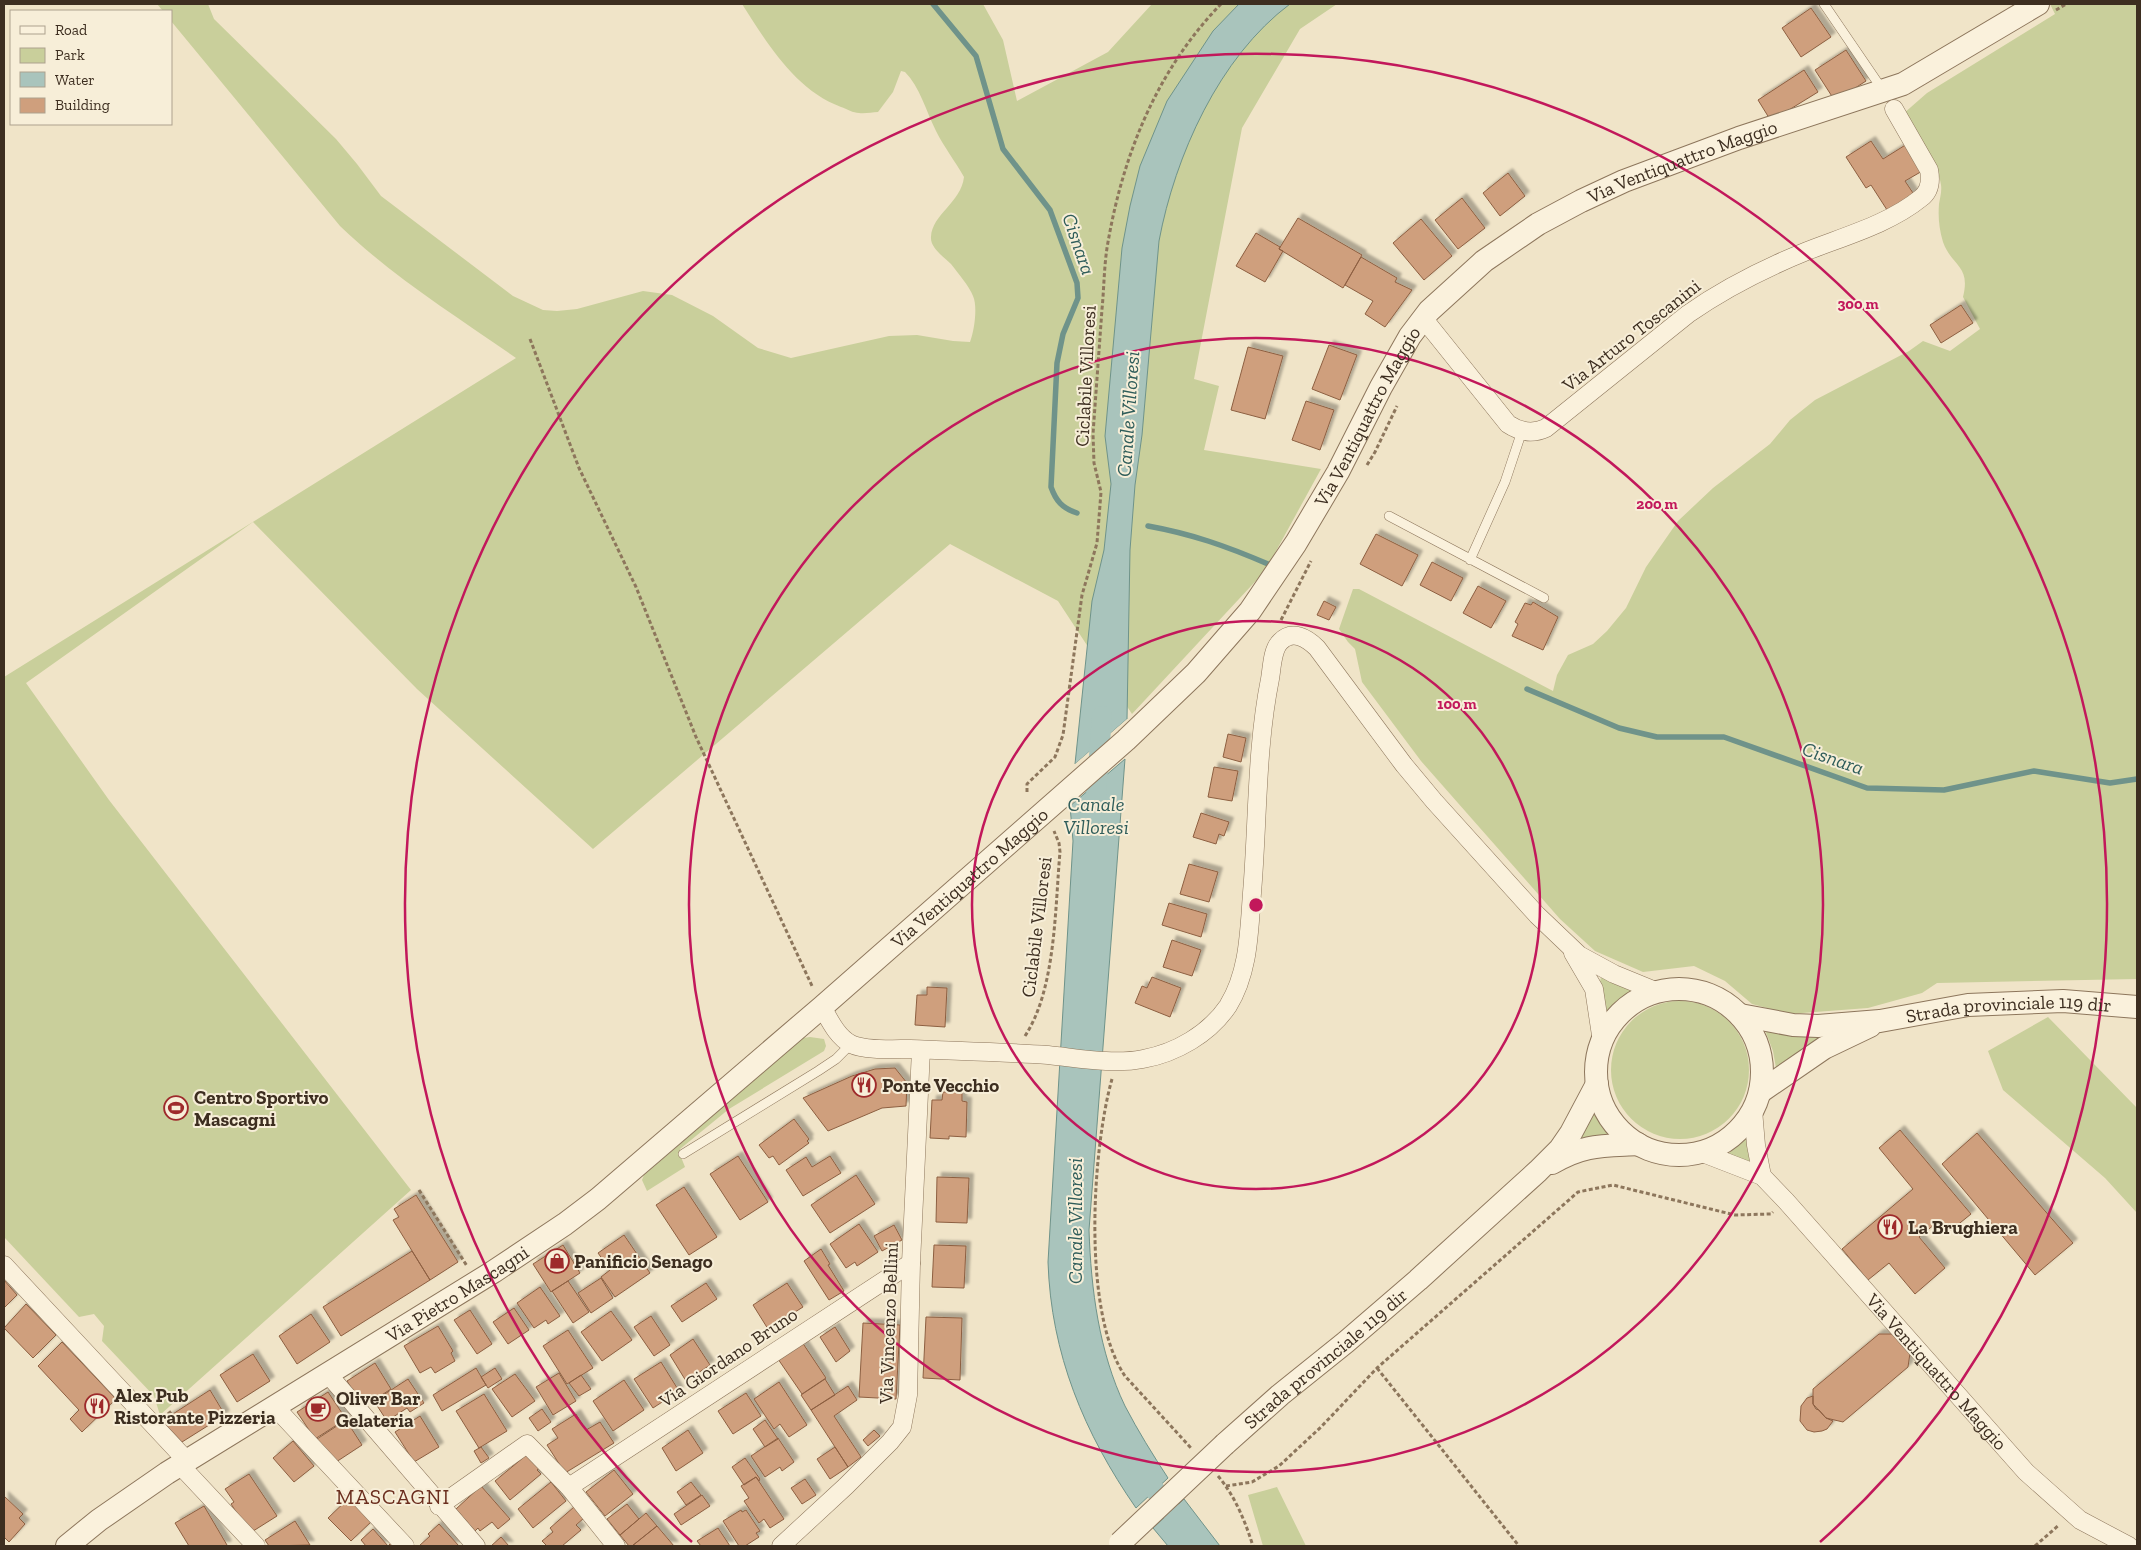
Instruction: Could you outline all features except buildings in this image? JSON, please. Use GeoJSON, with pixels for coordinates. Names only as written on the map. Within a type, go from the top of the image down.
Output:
{"type":"FeatureCollection","features":[{"type":"Feature","properties":{"kind":"street","name":"Via Ventiquattro Maggio"},"geometry":{"type":"LineString","coordinates":[[822,1007],[1126,740],[1170,699],[1209,658],[1250,611],[1273,579],[1338,472],[1398,355],[1423,318],[1450,290],[1484,261],[1538,224],[1581,201],[1670,162],[1889,100],[1920,75],[2038,4]]}},
{"type":"Feature","properties":{"kind":"street","name":"Via Arturo Toscanini"},"geometry":{"type":"LineString","coordinates":[[1522,431],[1539,431],[1546,428],[1710,298],[1805,252],[1869,227],[1898,213],[1923,197],[1931,179],[1929,170],[1889,100]]}},
{"type":"Feature","properties":{"kind":"street"},"geometry":{"type":"LineString","coordinates":[[1423,318],[1508,424],[1522,431]]}},
{"type":"Feature","properties":{"kind":"street"},"geometry":{"type":"LineString","coordinates":[[822,1007],[835,1029],[851,1044],[877,1048],[1027,1054],[1117,1061],[1141,1060],[1166,1053],[1184,1045],[1217,1020],[1238,987],[1244,967],[1265,702],[1275,649],[1281,640],[1293,635],[1303,637],[1317,648],[1404,765],[1434,801],[1499,874],[1565,943],[1581,965],[1594,989],[1602,1042]]}},
{"type":"Feature","properties":{"kind":"street"},"geometry":{"type":"LineString","coordinates":[[1565,943],[1594,964],[1658,992]]}},
{"type":"Feature","properties":{"kind":"street"},"geometry":{"type":"LineString","coordinates":[[1757,1101],[1741,1127],[1725,1141],[1700,1152],[1668,1154],[1638,1144],[1615,1125],[1600,1099],[1597,1084],[1598,1055],[1602,1042],[1609,1028],[1624,1010],[1644,997],[1658,992],[1688,989],[1702,992],[1729,1005],[1750,1028],[1757,1043],[1761,1059],[1762,1076],[1757,1101],[1756,1145],[1762,1176]]}},
{"type":"Feature","properties":{"kind":"street","name":"Strada provinciale 119 dir"},"geometry":{"type":"LineString","coordinates":[[1740,1015],[1793,1025],[1818,1026],[1880,1021],[1968,1005],[2063,1001],[2137,1007]]}},
{"type":"Feature","properties":{"kind":"street","name":"Via Pietro Mascagni"},"geometry":{"type":"LineString","coordinates":[[77,1543],[99,1520],[183,1463],[526,1251],[598,1199],[822,1007]]}},
{"type":"Feature","properties":{"kind":"street","name":"Strada provinciale 119 dir"},"geometry":{"type":"LineString","coordinates":[[1757,1101],[1824,1048],[1880,1021]]}},
{"type":"Feature","properties":{"kind":"street","name":"Via Vincenzo Bellini"},"geometry":{"type":"LineString","coordinates":[[781,1546],[846,1486],[890,1442],[902,1427],[908,1395],[911,1263],[920,1050]]}},
{"type":"Feature","properties":{"kind":"street","name":"Strada provinciale 119 dir"},"geometry":{"type":"LineString","coordinates":[[1118,1544],[1293,1383],[1346,1342],[1418,1280],[1538,1171],[1560,1149],[1571,1133],[1597,1084]]}},
{"type":"Feature","properties":{"kind":"street","name":"Strada provinciale 119 dir"},"geometry":{"type":"LineString","coordinates":[[1538,1171],[1577,1150],[1592,1146],[1638,1144]]}},
{"type":"Feature","properties":{"kind":"street","name":"Via Ventiquattro Maggio"},"geometry":{"type":"LineString","coordinates":[[1700,1152],[1762,1176],[2026,1472],[2080,1520],[2129,1546]]}},
{"type":"Feature","properties":{"kind":"street","name":"Via Giordano Bruno"},"geometry":{"type":"LineString","coordinates":[[569,1487],[911,1263]]}},
{"type":"Feature","properties":{"kind":"street"},"geometry":{"type":"LineString","coordinates":[[4,1265],[256,1546]]}},
{"type":"Feature","properties":{"kind":"street"},"geometry":{"type":"LineString","coordinates":[[326,1373],[439,1506],[476,1546]]}},
{"type":"Feature","properties":{"kind":"street"},"geometry":{"type":"LineString","coordinates":[[274,1406],[405,1546]]}},
{"type":"Feature","properties":{"kind":"street"},"geometry":{"type":"LineString","coordinates":[[439,1506],[527,1444],[569,1487],[616,1546]]}},
{"type":"Feature","properties":{"kind":"lane"},"geometry":{"type":"LineString","coordinates":[[1824,4],[1889,100]]}},
{"type":"Feature","properties":{"kind":"lane"},"geometry":{"type":"LineString","coordinates":[[1470,560],[1505,482],[1522,431]]}},
{"type":"Feature","properties":{"kind":"lane"},"geometry":{"type":"LineString","coordinates":[[1389,516],[1544,598]]}},
{"type":"Feature","properties":{"kind":"lane"},"geometry":{"type":"LineString","coordinates":[[683,1154],[818,1071],[836,1059],[851,1044]]}},
{"type":"Feature","properties":{"kind":"path","name":"Ciclabile Villoresi"},"geometry":{"type":"LineString","coordinates":[[1026,792],[1027,784],[1055,758],[1063,735],[1082,595],[1097,543],[1102,492],[1094,463],[1093,434],[1107,250],[1116,204],[1126,165],[1152,102],[1165,78],[1189,42],[1221,4]]}},
{"type":"Feature","properties":{"kind":"path"},"geometry":{"type":"LineString","coordinates":[[530,339],[579,468],[636,587],[696,737],[822,1007]]}},
{"type":"Feature","properties":{"kind":"path","name":"Ciclabile Villoresi"},"geometry":{"type":"LineString","coordinates":[[1027,1054],[1024,1037],[1038,1012],[1049,964],[1060,852],[1059,843],[1053,830]]}},
{"type":"Feature","properties":{"kind":"path"},"geometry":{"type":"LineString","coordinates":[[1117,1061],[1104,1113],[1094,1232],[1095,1261],[1103,1315],[1117,1364],[1125,1376]]}},
{"type":"Feature","properties":{"kind":"path"},"geometry":{"type":"LineString","coordinates":[[1226,1486],[1252,1482],[1279,1466],[1321,1427],[1377,1368],[1578,1192],[1613,1185],[1735,1215],[1771,1214],[1786,1201]]}},
{"type":"Feature","properties":{"kind":"path"},"geometry":{"type":"LineString","coordinates":[[420,1190],[476,1281]]}},
{"type":"Feature","properties":{"kind":"path"},"geometry":{"type":"LineString","coordinates":[[1377,1368],[1519,1546]]}},
{"type":"Feature","properties":{"kind":"path"},"geometry":{"type":"LineString","coordinates":[[2035,1546],[2057,1528],[2071,1512]]}},
{"type":"Feature","properties":{"kind":"green space"},"geometry":{"type":"Polygon","coordinates":[[[157,4],[208,4],[214,19],[336,139],[381,196],[513,296],[543,310],[557,311],[577,309],[643,291],[672,295],[713,316],[758,348],[791,358],[889,336],[917,335],[970,342],[975,319],[973,296],[951,264],[935,249],[931,241],[936,222],[958,194],[964,177],[939,137],[915,85],[905,72],[901,71],[893,92],[878,112],[852,112],[825,99],[796,77],[772,49],[742,4],[983,4],[1003,40],[1017,101],[1108,52],[1152,4],[1337,4],[1300,29],[1242,128],[1194,379],[1219,386],[1204,450],[1321,469],[1265,571],[1132,714],[1058,601],[950,544],[593,849],[417,689],[253,522],[26,683],[109,800],[411,1190],[160,1415],[154,1396],[102,1341],[104,1326],[94,1314],[79,1317],[4,1237],[4,677],[516,358],[403,279],[360,245],[340,226],[172,22],[172,10],[162,10],[157,4]]]}},
{"type":"Feature","properties":{"kind":"green space"},"geometry":{"type":"Polygon","coordinates":[[[2050,4],[2137,4],[2137,979],[1937,983],[1922,993],[1868,1008],[1789,1014],[1752,1004],[1725,981],[1694,966],[1643,972],[1595,951],[1560,919],[1421,761],[1362,682],[1355,649],[1339,629],[1353,589],[1359,589],[1553,691],[1557,675],[1568,655],[1593,644],[1607,631],[1626,608],[1646,567],[1678,521],[1713,488],[1770,444],[1790,420],[1815,400],[1909,351],[1923,341],[1950,351],[1980,329],[1963,297],[1965,278],[1963,272],[1951,257],[1943,242],[1939,218],[1941,185],[1936,168],[1903,114],[1927,93],[2055,14],[2050,4]]]}},
{"type":"Feature","properties":{"kind":"green space"},"geometry":{"type":"Polygon","coordinates":[[[1601,977],[1631,990],[1607,1012],[1600,982],[1601,977]]]}},
{"type":"Feature","properties":{"kind":"green space"},"geometry":{"type":"Polygon","coordinates":[[[1680,1001],[1706,1006],[1729,1021],[1744,1044],[1749,1070],[1744,1096],[1729,1119],[1706,1134],[1680,1139],[1654,1134],[1631,1119],[1616,1096],[1611,1070],[1616,1044],[1631,1021],[1654,1006],[1680,1001]]]}},
{"type":"Feature","properties":{"kind":"green space"},"geometry":{"type":"Polygon","coordinates":[[[2048,1017],[2137,1108],[2137,1213],[2105,1178],[2003,1090],[1988,1051],[2048,1017]]]}},
{"type":"Feature","properties":{"kind":"green space"},"geometry":{"type":"Polygon","coordinates":[[[1765,1030],[1823,1037],[1776,1068],[1773,1051],[1765,1030]]]}},
{"type":"Feature","properties":{"kind":"green space"},"geometry":{"type":"Polygon","coordinates":[[[803,1038],[824,1039],[826,1046],[824,1051],[729,1109],[680,1149],[685,1167],[647,1191],[642,1180],[644,1175],[803,1038]]]}},
{"type":"Feature","properties":{"kind":"green space"},"geometry":{"type":"Polygon","coordinates":[[[1594,1107],[1613,1136],[1573,1149],[1594,1107]]]}},
{"type":"Feature","properties":{"kind":"green space"},"geometry":{"type":"Polygon","coordinates":[[[1748,1136],[1751,1164],[1731,1157],[1729,1153],[1748,1136]]]}},
{"type":"Feature","properties":{"kind":"green space"},"geometry":{"type":"Polygon","coordinates":[[[1277,1487],[1306,1546],[1263,1546],[1248,1495],[1277,1487]]]}},
{"type":"Feature","properties":{"kind":"water","name":"Canale Villoresi"},"geometry":{"type":"Polygon","coordinates":[[[1239,4],[1290,4],[1265,26],[1242,51],[1222,80],[1204,110],[1189,143],[1166,209],[1159,241],[1130,550],[1127,719],[1075,764],[1092,601],[1104,550],[1111,484],[1105,436],[1122,248],[1130,206],[1140,166],[1167,101],[1213,31],[1239,4]]]}},
{"type":"Feature","properties":{"kind":"water","name":"Canale Villoresi"},"geometry":{"type":"Polygon","coordinates":[[[1125,759],[1089,1230],[1094,1297],[1109,1364],[1125,1406],[1168,1478],[1136,1508],[1117,1480],[1101,1451],[1074,1391],[1063,1360],[1056,1329],[1048,1262],[1073,841],[1070,806],[1125,759]]]}},
{"type":"Feature","properties":{"kind":"water"},"geometry":{"type":"Polygon","coordinates":[[[1184,1499],[1220,1546],[1168,1546],[1153,1528],[1184,1499]]]}},
{"type":"Feature","properties":{"kind":"pier"},"geometry":{"type":"Polygon","coordinates":[[[1127,719],[1127,722],[1074,767],[1075,764],[1127,719]]]}},
{"type":"Feature","properties":{"kind":"waterway","name":"Cisnara"},"geometry":{"type":"LineString","coordinates":[[933,4],[976,56],[1003,149],[1050,210],[1077,283],[1078,298],[1063,334],[1057,363],[1051,487],[1060,503],[1067,509],[1077,513]]}},
{"type":"Feature","properties":{"kind":"waterway","name":"Cisnara"},"geometry":{"type":"LineString","coordinates":[[1148,526],[1209,541],[1268,564]]}},
{"type":"Feature","properties":{"kind":"waterway","name":"Cisnara"},"geometry":{"type":"LineString","coordinates":[[1527,689],[1619,728],[1657,737],[1724,737],[1867,788],[1944,790],[2034,771],[2110,783],[2137,779]]}},
{"type":"Feature","properties":{"kind":"waterway","name":"Canale Villoresi"},"geometry":{"type":"LineString","coordinates":[[1095,809],[1102,716]]}},
{"type":"Feature","properties":{"kind":"waterway","name":"Canale Villoresi"},"geometry":{"type":"LineString","coordinates":[[1138,1468],[1198,1546]]}},
{"type":"Feature","properties":{"kind":"place","name":"Ponte Vecchio"},"geometry":{"type":"Point","coordinates":[864,1085]}},
{"type":"Feature","properties":{"kind":"place","name":"Centro Sportivo Mascagni"},"geometry":{"type":"Point","coordinates":[176,1108]}},
{"type":"Feature","properties":{"kind":"place","name":"La Brughiera"},"geometry":{"type":"Point","coordinates":[1890,1227]}},
{"type":"Feature","properties":{"kind":"place","name":"Panificio Senago"},"geometry":{"type":"Point","coordinates":[557,1261]}},
{"type":"Feature","properties":{"kind":"place","name":"Alex Pub Ristorante Pizzeria"},"geometry":{"type":"Point","coordinates":[97,1406]}},
{"type":"Feature","properties":{"kind":"place","name":"Oliver Bar Gelateria"},"geometry":{"type":"Point","coordinates":[318,1409]}},
{"type":"Feature","properties":{"kind":"district","name":"MASCAGNI"},"geometry":{"type":"Point","coordinates":[393,1497]}}]}
